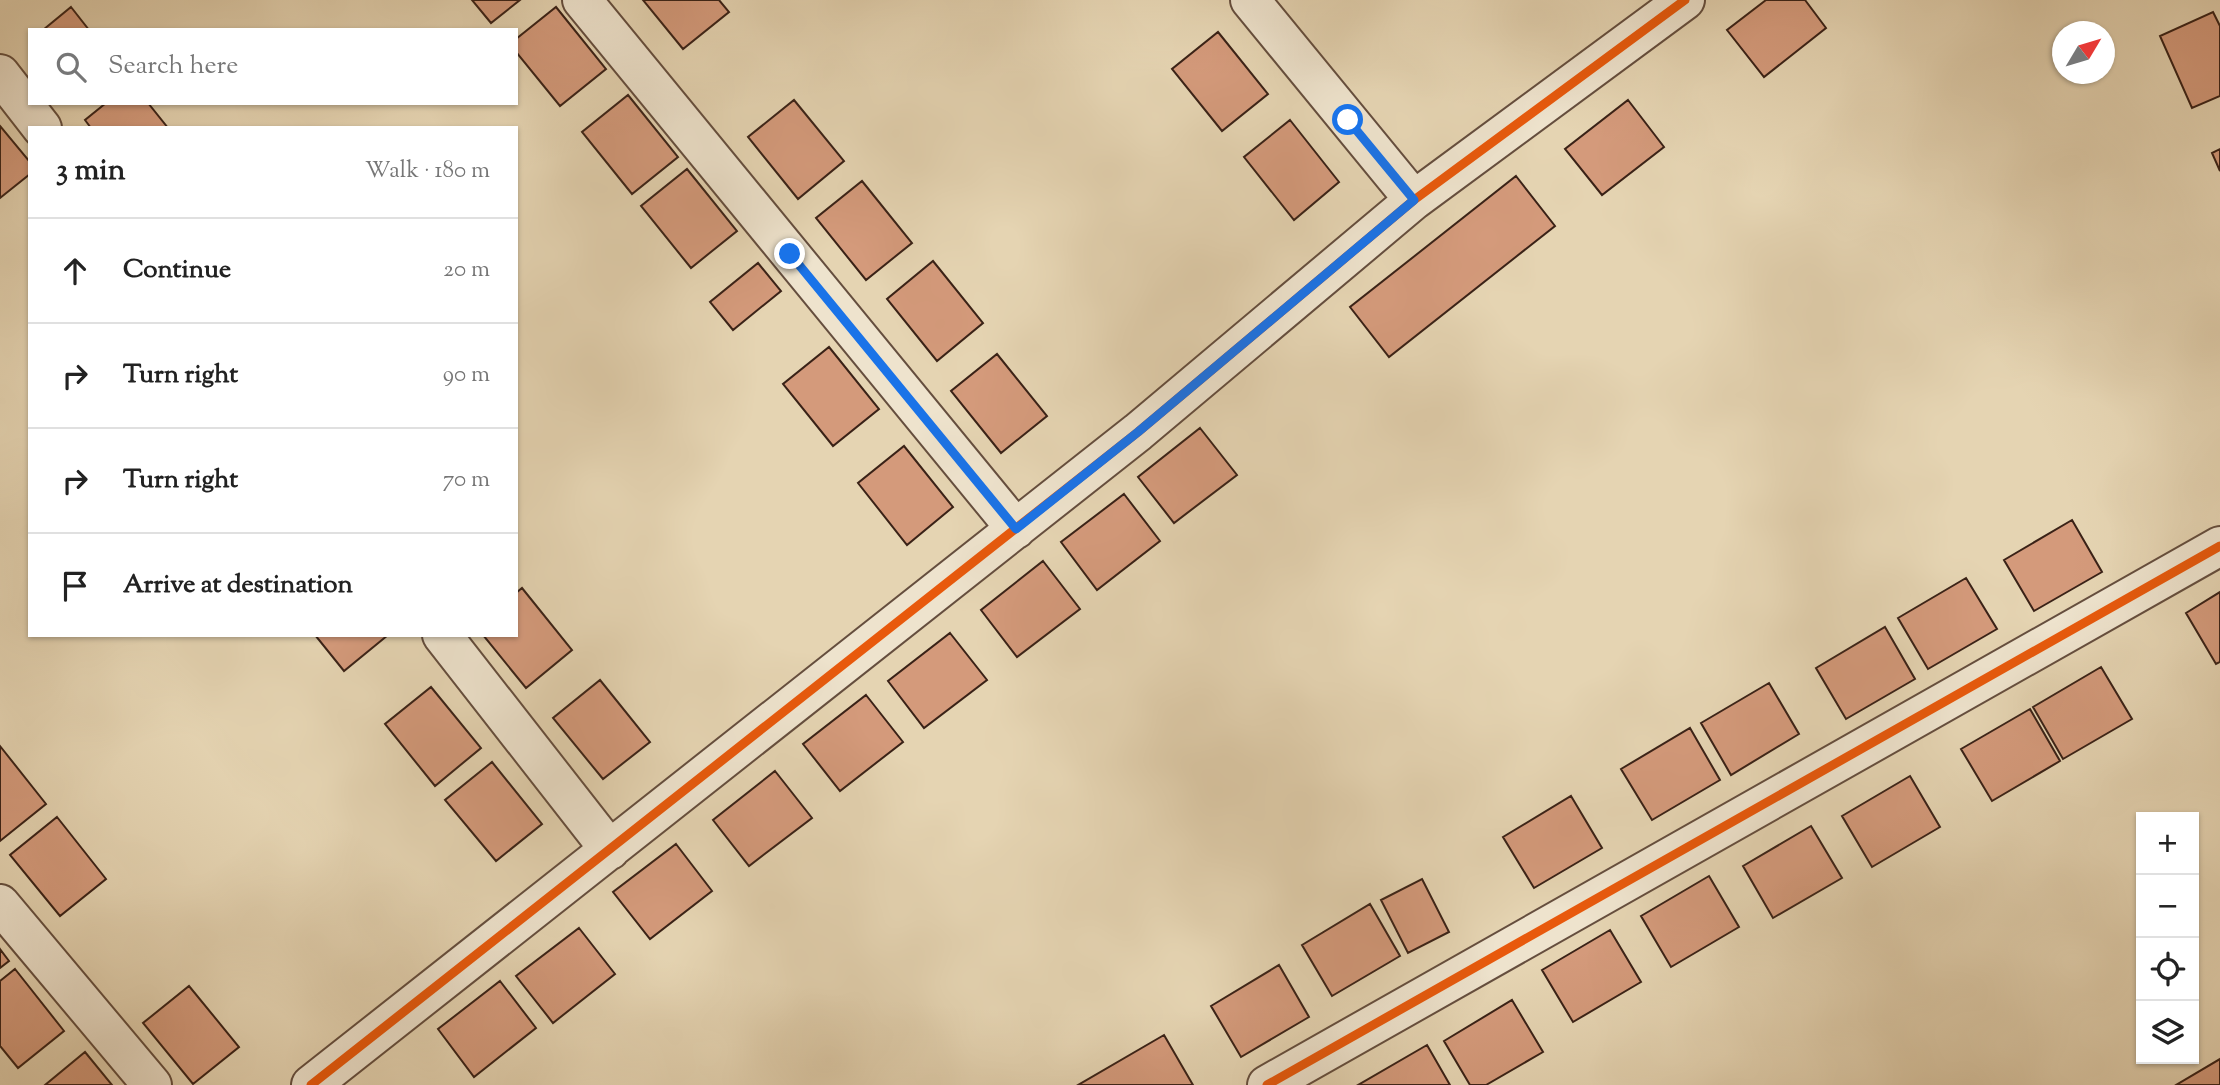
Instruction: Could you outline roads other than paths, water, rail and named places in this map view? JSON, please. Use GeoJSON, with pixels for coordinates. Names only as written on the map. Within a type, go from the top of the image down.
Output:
{"type":"FeatureCollection","features":[{"type":"Feature","properties":{"kind":"street"},"geometry":{"type":"LineString","coordinates":[[582,0],[1016,529]]}},
{"type":"Feature","properties":{"kind":"street"},"geometry":{"type":"LineString","coordinates":[[1250,0],[1414,200]]}},
{"type":"Feature","properties":{"kind":"street"},"geometry":{"type":"LineString","coordinates":[[311,1085],[1138,432],[1414,200],[1685,0]]}},
{"type":"Feature","properties":{"kind":"street"},"geometry":{"type":"LineString","coordinates":[[0,74],[40,126]]}},
{"type":"Feature","properties":{"kind":"street"},"geometry":{"type":"LineString","coordinates":[[1267,1085],[2220,546]]}},
{"type":"Feature","properties":{"kind":"street"},"geometry":{"type":"LineString","coordinates":[[444,637],[610,850]]}},
{"type":"Feature","properties":{"kind":"street"},"geometry":{"type":"LineString","coordinates":[[0,904],[152,1085]]}}]}
